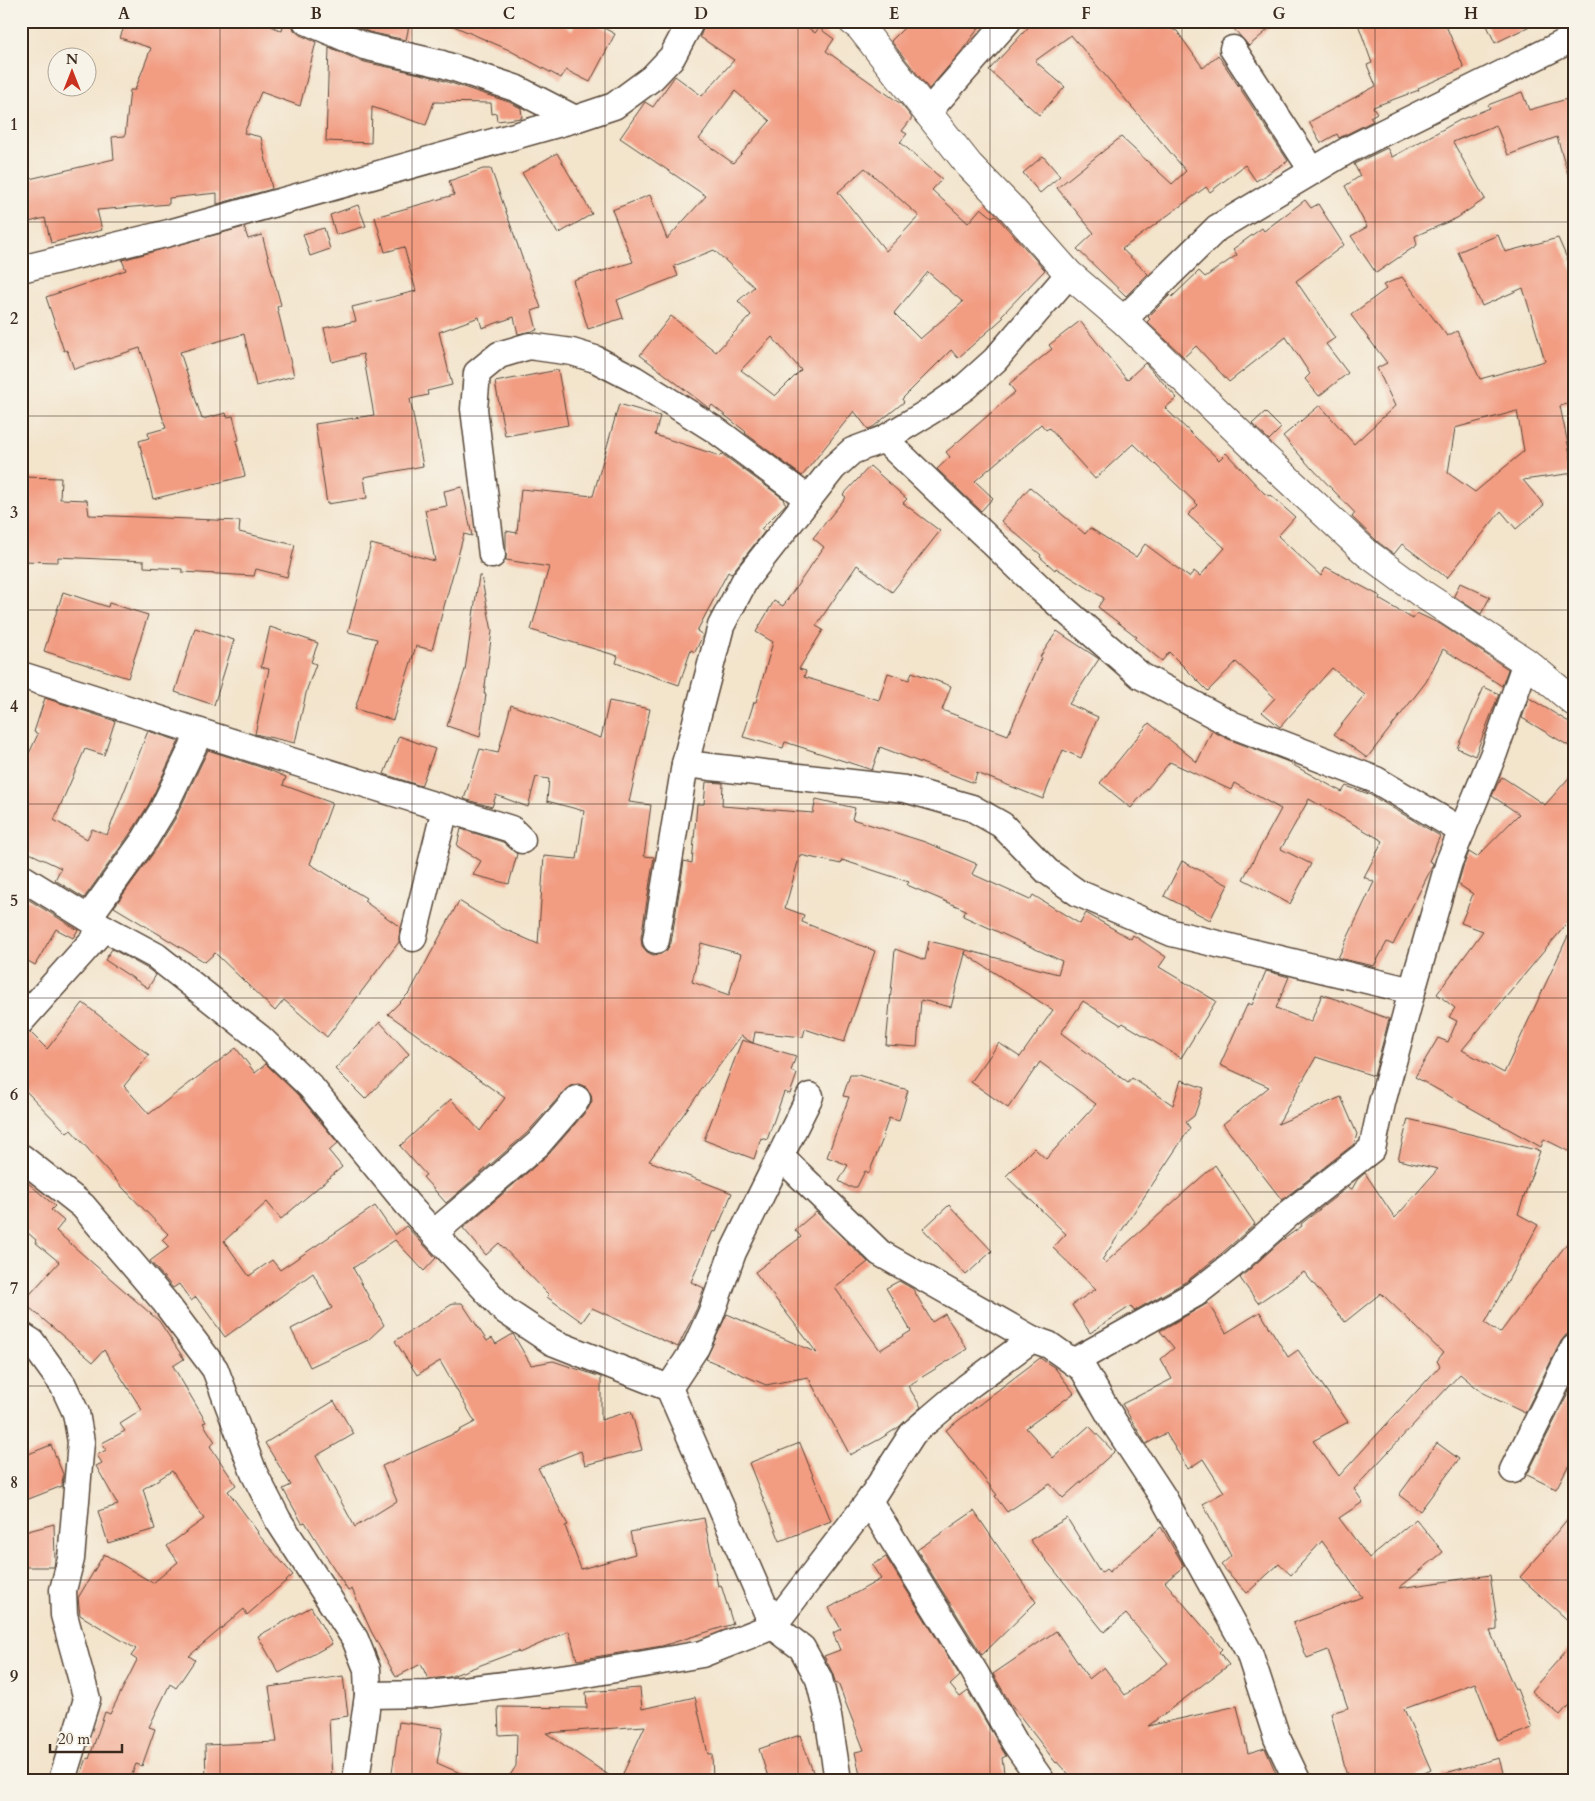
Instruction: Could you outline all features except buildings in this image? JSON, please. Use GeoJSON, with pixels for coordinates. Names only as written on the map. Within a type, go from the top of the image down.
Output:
{"type":"FeatureCollection","features":[{"type":"Feature","properties":{"kind":"street"},"geometry":{"type":"LineString","coordinates":[[306,21],[364,46],[442,64],[515,88],[575,119]]}},
{"type":"Feature","properties":{"kind":"street"},"geometry":{"type":"LineString","coordinates":[[21,269],[170,232],[575,119],[614,106],[652,78],[672,57],[691,21]]}},
{"type":"Feature","properties":{"kind":"street"},"geometry":{"type":"LineString","coordinates":[[927,113],[1008,21]]}},
{"type":"Feature","properties":{"kind":"street"},"geometry":{"type":"LineString","coordinates":[[858,23],[969,165],[1009,206],[1069,274],[1122,320],[1368,554],[1421,593],[1526,662],[1574,702]]}},
{"type":"Feature","properties":{"kind":"street"},"geometry":{"type":"LineString","coordinates":[[1122,320],[1217,228],[1348,150],[1574,38]]}},
{"type":"Feature","properties":{"kind":"street"},"geometry":{"type":"LineString","coordinates":[[1234,49],[1312,170]]}},
{"type":"Feature","properties":{"kind":"street"},"geometry":{"type":"LineString","coordinates":[[656,940],[685,764],[721,626],[744,580],[807,498],[833,468],[852,451],[884,439],[932,410],[965,387],[995,360],[1069,274]]}},
{"type":"Feature","properties":{"kind":"street"},"geometry":{"type":"LineString","coordinates":[[492,555],[474,408],[477,373],[499,355],[529,346],[572,352],[594,359],[634,379],[717,431],[807,498]]}},
{"type":"Feature","properties":{"kind":"street"},"geometry":{"type":"LineString","coordinates":[[884,439],[1041,589],[1141,676],[1234,725],[1376,780],[1462,832]]}},
{"type":"Feature","properties":{"kind":"street"},"geometry":{"type":"LineString","coordinates":[[1073,1362],[1195,1294],[1232,1266],[1291,1212],[1372,1149],[1382,1103],[1412,991],[1449,862],[1494,753],[1526,662]]}},
{"type":"Feature","properties":{"kind":"street"},"geometry":{"type":"LineString","coordinates":[[21,675],[511,829],[522,840]]}},
{"type":"Feature","properties":{"kind":"street"},"geometry":{"type":"LineString","coordinates":[[21,1021],[96,923],[162,811],[200,732]]}},
{"type":"Feature","properties":{"kind":"street"},"geometry":{"type":"LineString","coordinates":[[685,764],[905,789],[972,808],[1002,825],[1046,871],[1078,893],[1172,933],[1412,991]]}},
{"type":"Feature","properties":{"kind":"street"},"geometry":{"type":"LineString","coordinates":[[413,938],[445,808]]}},
{"type":"Feature","properties":{"kind":"street"},"geometry":{"type":"LineString","coordinates":[[21,878],[156,956],[260,1038],[310,1086],[407,1204],[504,1310],[552,1342],[668,1388],[773,1626],[802,1648],[819,1679],[828,1716],[838,1780]]}},
{"type":"Feature","properties":{"kind":"street"},"geometry":{"type":"LineString","coordinates":[[668,1388],[696,1347],[711,1314],[733,1252],[810,1096]]}},
{"type":"Feature","properties":{"kind":"street"},"geometry":{"type":"LineString","coordinates":[[434,1234],[538,1144],[577,1098]]}},
{"type":"Feature","properties":{"kind":"street"},"geometry":{"type":"LineString","coordinates":[[21,1157],[83,1206],[164,1301],[214,1369],[254,1473],[278,1520],[355,1639],[366,1669],[368,1695],[356,1780]]}},
{"type":"Feature","properties":{"kind":"street"},"geometry":{"type":"LineString","coordinates":[[781,1157],[880,1253],[1032,1339],[1048,1345],[1083,1369],[1115,1424],[1163,1497],[1249,1652],[1277,1738],[1297,1780]]}},
{"type":"Feature","properties":{"kind":"street"},"geometry":{"type":"LineString","coordinates":[[21,1335],[32,1342],[63,1385],[76,1413],[81,1442],[71,1559],[63,1590],[64,1615],[87,1699],[62,1780]]}},
{"type":"Feature","properties":{"kind":"street"},"geometry":{"type":"LineString","coordinates":[[368,1695],[430,1694],[569,1677],[702,1654],[773,1626],[869,1501],[913,1433],[967,1387],[1032,1339]]}},
{"type":"Feature","properties":{"kind":"street"},"geometry":{"type":"LineString","coordinates":[[1512,1470],[1574,1348]]}},
{"type":"Feature","properties":{"kind":"street"},"geometry":{"type":"LineString","coordinates":[[869,1501],[974,1671],[1015,1743],[1042,1780]]}}]}
